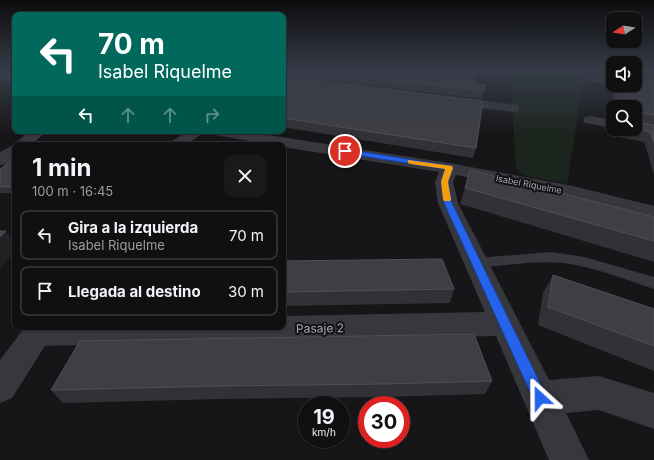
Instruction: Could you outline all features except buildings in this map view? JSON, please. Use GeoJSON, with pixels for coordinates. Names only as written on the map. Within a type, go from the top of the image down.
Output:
{"type":"FeatureCollection","features":[{"type":"Feature","properties":{"kind":"street"},"geometry":{"type":"LineString","coordinates":[[442,99],[513,108]]}},
{"type":"Feature","properties":{"kind":"street"},"geometry":{"type":"LineString","coordinates":[[590,120],[606,123]]}},
{"type":"Feature","properties":{"kind":"street"},"geometry":{"type":"LineString","coordinates":[[23,142],[35,134]]}},
{"type":"Feature","properties":{"kind":"street"},"geometry":{"type":"LineString","coordinates":[[182,142],[194,134]]}},
{"type":"Feature","properties":{"kind":"street","name":"Isabel Riquelme"},"geometry":{"type":"LineString","coordinates":[[233,134],[284,142]]}},
{"type":"Feature","properties":{"kind":"street","name":"Isabel Riquelme"},"geometry":{"type":"LineString","coordinates":[[286,142],[449,168],[573,192],[654,212]]}},
{"type":"Feature","properties":{"kind":"street"},"geometry":{"type":"LineString","coordinates":[[0,160],[12,149]]}},
{"type":"Feature","properties":{"kind":"street"},"geometry":{"type":"LineString","coordinates":[[449,168],[444,182],[446,196],[569,460]]}},
{"type":"Feature","properties":{"kind":"street","name":"Pasaje 2"},"geometry":{"type":"LineString","coordinates":[[286,327],[506,324]]}},
{"type":"Feature","properties":{"kind":"street"},"geometry":{"type":"LineString","coordinates":[[0,388],[40,330]]}},
{"type":"Feature","properties":{"kind":"street"},"geometry":{"type":"LineString","coordinates":[[540,398],[599,393],[654,411]]}},
{"type":"Feature","properties":{"kind":"lane"},"geometry":{"type":"LineString","coordinates":[[477,263],[550,257],[564,258],[580,261],[654,283]]}},
{"type":"Feature","properties":{"kind":"shaded area"},"geometry":{"type":"Polygon","coordinates":[[[511,91],[582,91],[567,184],[522,175],[516,167],[511,91]]]}},
{"type":"Feature","properties":{"kind":"slow traffic"},"geometry":{"type":"LineString","coordinates":[[411,162],[449,168],[444,182],[447,199]]}},
{"type":"Feature","properties":{"kind":"route"},"geometry":{"type":"LineString","coordinates":[[345,151],[449,168],[444,182],[448,203],[540,398]]}}]}
